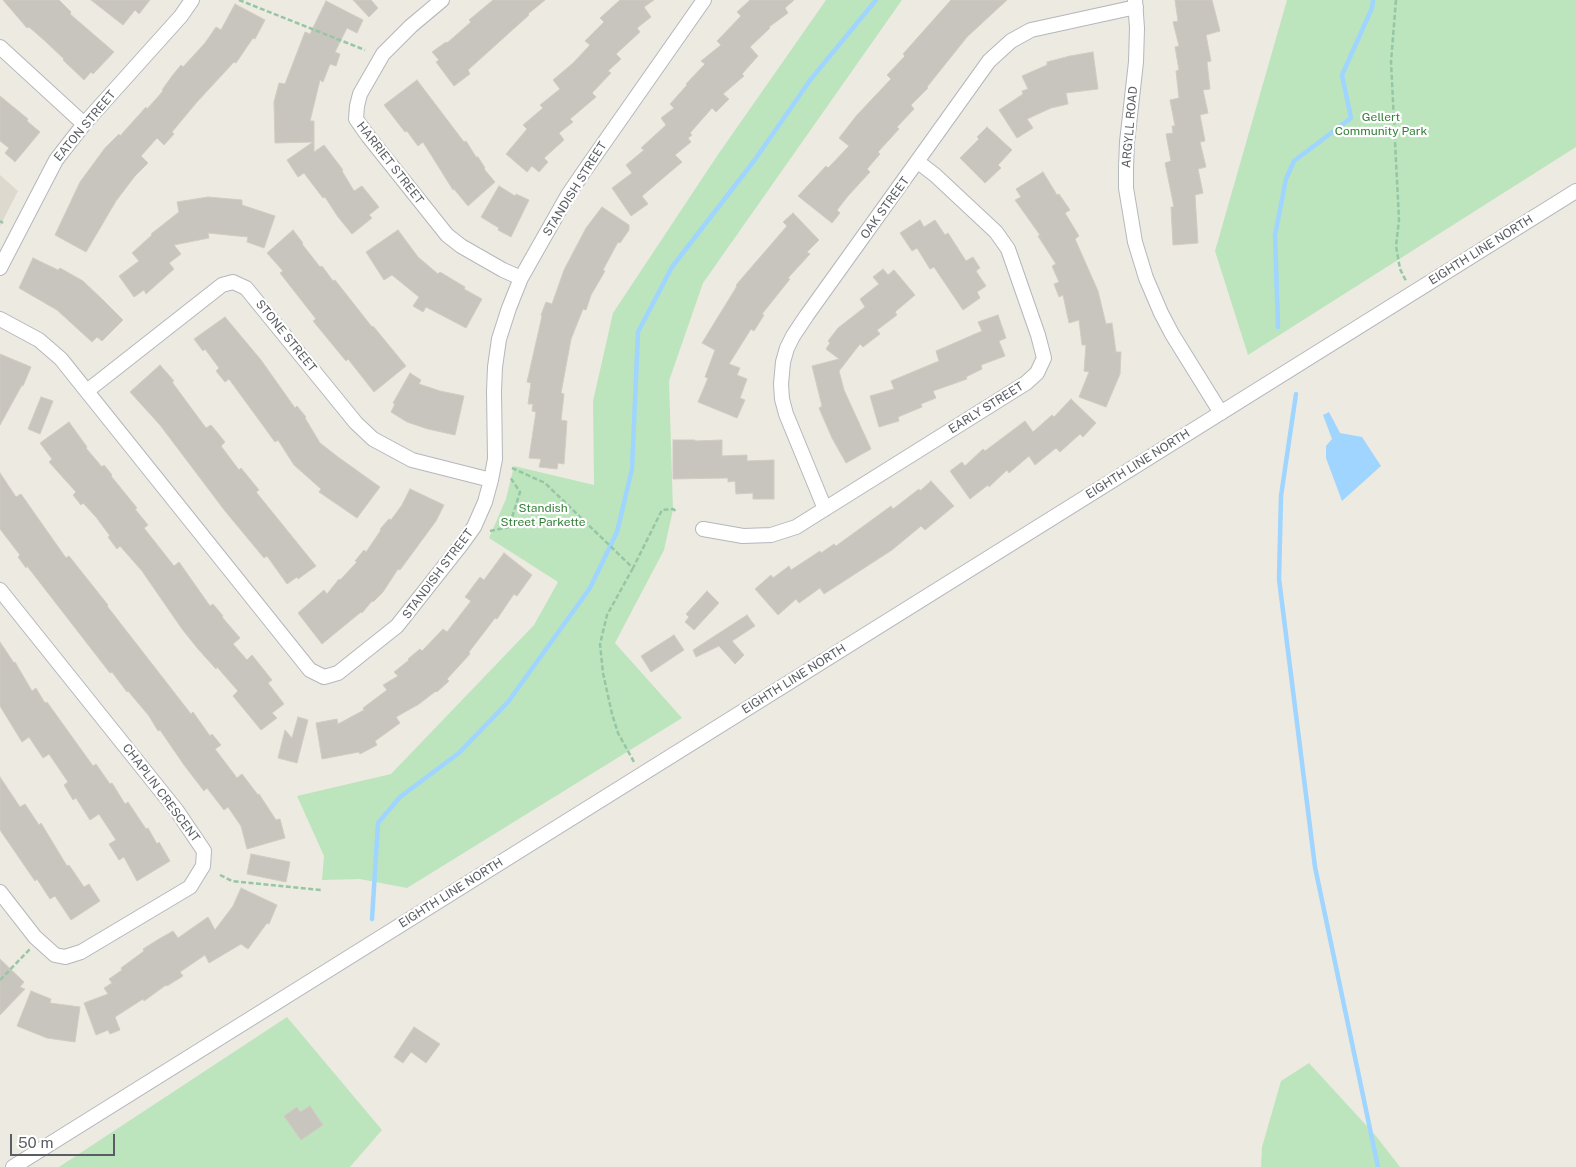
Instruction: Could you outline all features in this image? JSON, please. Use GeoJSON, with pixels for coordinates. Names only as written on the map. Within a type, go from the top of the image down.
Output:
{"type":"FeatureCollection","features":[{"type":"Feature","properties":{"kind":"street","name":"EATON STREET"},"geometry":{"type":"LineString","coordinates":[[0,268],[56,160],[84,124],[181,16],[192,0]]}},
{"type":"Feature","properties":{"kind":"street","name":"HARRIET STREET"},"geometry":{"type":"LineString","coordinates":[[442,0],[411,26],[383,54],[360,94],[356,119],[447,235],[461,246],[521,278]]}},
{"type":"Feature","properties":{"kind":"street","name":"STANDISH STREET"},"geometry":{"type":"LineString","coordinates":[[87,391],[304,664],[310,670],[324,677],[343,670],[397,626],[474,526],[485,502],[495,458],[494,391],[499,339],[521,278],[568,195],[704,0]]}},
{"type":"Feature","properties":{"kind":"street","name":"OAK STREET"},"geometry":{"type":"LineString","coordinates":[[825,509],[786,414],[781,384],[783,362],[787,348],[807,314],[989,61],[1011,41],[1031,30],[1136,4]]}},
{"type":"Feature","properties":{"kind":"street","name":"ARGYLL ROAD"},"geometry":{"type":"LineString","coordinates":[[1136,4],[1136,62],[1126,168],[1130,221],[1146,278],[1160,313],[1221,412]]}},
{"type":"Feature","properties":{"kind":"street"},"geometry":{"type":"LineString","coordinates":[[0,48],[84,124]]}},
{"type":"Feature","properties":{"kind":"street","name":"EARLY STREET"},"geometry":{"type":"LineString","coordinates":[[703,529],[743,536],[771,535],[796,527],[1026,384],[1037,373],[1044,358],[1038,335],[1008,249],[996,232],[936,175],[918,162]]}},
{"type":"Feature","properties":{"kind":"street","name":"EIGHTH LINE NORTH"},"geometry":{"type":"LineString","coordinates":[[13,1167],[1576,191]]}},
{"type":"Feature","properties":{"kind":"street","name":"STONE STREET"},"geometry":{"type":"LineString","coordinates":[[87,391],[222,285],[233,282],[246,288],[356,423],[373,439],[412,460],[491,480]]}},
{"type":"Feature","properties":{"kind":"street"},"geometry":{"type":"LineString","coordinates":[[0,319],[48,346],[87,391]]}},
{"type":"Feature","properties":{"kind":"street","name":"CHAPLIN CRESCENT"},"geometry":{"type":"LineString","coordinates":[[0,590],[177,811],[204,852],[203,866],[190,887],[81,952],[65,957],[55,955],[38,940],[0,892]]}},
{"type":"Feature","properties":{"kind":"path"},"geometry":{"type":"LineString","coordinates":[[239,0],[365,50]]}},
{"type":"Feature","properties":{"kind":"path"},"geometry":{"type":"LineString","coordinates":[[1396,0],[1391,62],[1399,220],[1396,246],[1400,269],[1406,281]]}},
{"type":"Feature","properties":{"kind":"path"},"geometry":{"type":"LineString","coordinates":[[512,468],[545,482],[634,568]]}},
{"type":"Feature","properties":{"kind":"path"},"geometry":{"type":"LineString","coordinates":[[490,531],[509,527],[520,492],[510,477]]}},
{"type":"Feature","properties":{"kind":"path"},"geometry":{"type":"LineString","coordinates":[[635,763],[618,733],[612,714],[600,644],[607,615],[634,568],[662,510],[673,509],[676,511]]}},
{"type":"Feature","properties":{"kind":"path"},"geometry":{"type":"LineString","coordinates":[[220,875],[232,881],[321,890]]}},
{"type":"Feature","properties":{"kind":"path"},"geometry":{"type":"LineString","coordinates":[[0,980],[38,940]]}},
{"type":"Feature","properties":{"kind":"shaded area"},"geometry":{"type":"Polygon","coordinates":[[[0,175],[18,191],[0,226],[0,175]]]}},
{"type":"Feature","properties":{"kind":"green space","name":"Standish Street Parkette"},"geometry":{"type":"Polygon","coordinates":[[[826,0],[902,0],[703,283],[669,381],[673,510],[664,550],[615,643],[682,718],[407,888],[360,879],[322,880],[324,856],[297,796],[391,774],[534,625],[558,582],[489,538],[506,499],[514,466],[594,485],[593,401],[613,313],[717,156],[826,0]]]}},
{"type":"Feature","properties":{"kind":"green space","name":"Gellert Community Park"},"geometry":{"type":"Polygon","coordinates":[[[1287,0],[1576,0],[1576,147],[1248,355],[1215,251],[1287,0]]]}},
{"type":"Feature","properties":{"kind":"green space"},"geometry":{"type":"Polygon","coordinates":[[[287,1017],[382,1130],[350,1167],[59,1167],[287,1017]]]}},
{"type":"Feature","properties":{"kind":"green space"},"geometry":{"type":"Polygon","coordinates":[[[1309,1063],[1376,1136],[1400,1167],[1261,1167],[1262,1147],[1281,1081],[1309,1063]]]}},
{"type":"Feature","properties":{"kind":"water"},"geometry":{"type":"Polygon","coordinates":[[[1329,412],[1340,433],[1362,437],[1381,466],[1342,501],[1326,458],[1326,446],[1332,439],[1323,415],[1329,412]]]}},
{"type":"Feature","properties":{"kind":"building"},"geometry":{"type":"Polygon","coordinates":[[[3,0],[59,0],[71,12],[70,14],[114,52],[93,74],[91,72],[84,80],[45,41],[29,27],[27,28],[3,0]]]}},
{"type":"Feature","properties":{"kind":"building"},"geometry":{"type":"Polygon","coordinates":[[[91,0],[150,0],[139,14],[135,10],[123,25],[91,0]]]}},
{"type":"Feature","properties":{"kind":"building"},"geometry":{"type":"Polygon","coordinates":[[[353,0],[371,0],[378,8],[369,17],[353,0]]]}},
{"type":"Feature","properties":{"kind":"building"},"geometry":{"type":"Polygon","coordinates":[[[493,0],[545,0],[468,70],[470,74],[454,86],[436,62],[439,60],[432,52],[447,43],[471,22],[469,20],[493,0]]]}},
{"type":"Feature","properties":{"kind":"building"},"geometry":{"type":"Polygon","coordinates":[[[620,0],[654,0],[644,7],[651,17],[637,28],[640,32],[616,54],[621,59],[608,71],[611,73],[592,93],[596,97],[570,119],[573,122],[559,133],[564,140],[544,158],[548,162],[539,172],[532,166],[527,172],[506,154],[527,129],[523,125],[543,108],[540,105],[560,89],[553,80],[590,45],[585,41],[604,22],[600,18],[620,0]]]}},
{"type":"Feature","properties":{"kind":"building"},"geometry":{"type":"Polygon","coordinates":[[[750,0],[794,0],[785,8],[788,13],[769,27],[750,47],[758,56],[742,74],[744,76],[723,94],[729,99],[716,112],[712,108],[690,133],[692,135],[688,138],[691,142],[675,155],[682,162],[642,196],[648,204],[631,216],[612,188],[632,173],[626,165],[644,150],[641,148],[666,125],[661,118],[674,108],[670,104],[705,64],[701,61],[721,45],[717,41],[741,16],[737,12],[750,0]]]}},
{"type":"Feature","properties":{"kind":"building"},"geometry":{"type":"Polygon","coordinates":[[[951,0],[1007,0],[967,37],[928,88],[911,105],[914,109],[878,152],[880,154],[867,169],[870,172],[837,210],[840,213],[832,223],[798,196],[826,166],[828,168],[849,146],[839,138],[857,115],[891,79],[887,75],[905,56],[903,54],[951,0]]]}},
{"type":"Feature","properties":{"kind":"building"},"geometry":{"type":"Polygon","coordinates":[[[1175,0],[1212,0],[1220,31],[1206,35],[1211,61],[1207,62],[1210,89],[1203,90],[1208,113],[1200,115],[1205,141],[1200,142],[1206,167],[1198,169],[1203,193],[1195,195],[1198,243],[1173,245],[1171,207],[1174,207],[1165,163],[1171,161],[1166,134],[1173,133],[1172,126],[1175,126],[1170,100],[1179,98],[1176,71],[1179,70],[1175,47],[1179,46],[1173,22],[1178,21],[1175,0]]]}},
{"type":"Feature","properties":{"kind":"building"},"geometry":{"type":"Polygon","coordinates":[[[326,1],[363,20],[357,33],[347,28],[335,52],[340,54],[336,66],[330,64],[323,82],[320,80],[310,121],[314,121],[314,152],[324,145],[343,170],[354,191],[362,186],[379,207],[369,215],[372,218],[352,234],[325,197],[323,198],[304,173],[298,177],[287,160],[313,142],[275,143],[274,102],[279,83],[285,84],[305,32],[310,34],[326,1]]]}},
{"type":"Feature","properties":{"kind":"building"},"geometry":{"type":"Polygon","coordinates":[[[235,4],[265,20],[255,39],[253,38],[236,63],[234,62],[197,102],[172,132],[174,134],[164,145],[157,138],[141,156],[148,163],[135,176],[116,201],[86,252],[55,235],[80,182],[105,148],[119,134],[120,136],[146,107],[147,109],[163,91],[181,65],[183,67],[205,43],[216,27],[221,30],[235,4]]]}},
{"type":"Feature","properties":{"kind":"building"},"geometry":{"type":"Polygon","coordinates":[[[1093,52],[1098,89],[1066,93],[1068,104],[1051,108],[1027,119],[1033,128],[1017,138],[999,110],[1023,94],[1022,91],[1028,89],[1022,76],[1047,65],[1047,62],[1093,52]]]}},
{"type":"Feature","properties":{"kind":"building"},"geometry":{"type":"Polygon","coordinates":[[[417,80],[464,142],[466,141],[495,182],[468,206],[453,190],[423,142],[418,146],[384,105],[417,80]]]}},
{"type":"Feature","properties":{"kind":"building"},"geometry":{"type":"Polygon","coordinates":[[[0,96],[28,119],[27,121],[40,132],[15,162],[5,153],[9,148],[0,141],[0,96]]]}},
{"type":"Feature","properties":{"kind":"building"},"geometry":{"type":"Polygon","coordinates":[[[987,127],[1012,150],[998,165],[1001,168],[985,183],[960,158],[979,139],[977,137],[987,127]]]}},
{"type":"Feature","properties":{"kind":"building"},"geometry":{"type":"Polygon","coordinates":[[[1043,172],[1057,195],[1059,194],[1070,210],[1065,213],[1079,236],[1075,239],[1098,291],[1106,324],[1112,323],[1116,352],[1121,352],[1120,374],[1106,407],[1079,397],[1089,372],[1084,371],[1086,345],[1082,345],[1079,320],[1069,323],[1063,295],[1059,297],[1054,284],[1059,282],[1052,266],[1056,264],[1038,236],[1040,235],[1015,200],[1021,197],[1016,189],[1043,172]]]}},
{"type":"Feature","properties":{"kind":"building"},"geometry":{"type":"Polygon","coordinates":[[[499,186],[515,196],[516,194],[529,200],[511,237],[481,217],[499,186]]]}},
{"type":"Feature","properties":{"kind":"building"},"geometry":{"type":"Polygon","coordinates":[[[208,197],[242,200],[242,205],[275,216],[264,248],[247,242],[248,237],[208,233],[209,238],[174,245],[181,254],[169,263],[174,269],[146,294],[144,290],[134,297],[119,276],[139,261],[132,253],[151,234],[179,212],[177,202],[208,197]]]}},
{"type":"Feature","properties":{"kind":"building"},"geometry":{"type":"Polygon","coordinates":[[[602,207],[629,225],[629,230],[620,243],[618,242],[603,270],[605,271],[591,295],[586,310],[583,309],[571,339],[561,393],[564,394],[561,420],[567,421],[564,464],[558,463],[557,469],[539,467],[541,459],[529,458],[536,412],[532,411],[533,404],[528,404],[531,383],[527,382],[541,315],[546,302],[552,304],[564,270],[586,228],[602,207]]]}},
{"type":"Feature","properties":{"kind":"building"},"geometry":{"type":"Polygon","coordinates":[[[793,213],[819,240],[807,252],[810,254],[788,278],[790,279],[762,314],[764,315],[754,331],[751,329],[729,364],[740,368],[737,375],[747,379],[740,398],[745,400],[737,418],[698,402],[708,378],[705,377],[715,350],[702,343],[736,285],[787,226],[783,222],[793,213]]]}},
{"type":"Feature","properties":{"kind":"building"},"geometry":{"type":"Polygon","coordinates":[[[920,220],[924,227],[935,220],[945,235],[948,233],[966,261],[973,257],[980,268],[976,271],[986,286],[977,292],[980,298],[963,310],[934,267],[930,269],[917,248],[912,251],[900,233],[920,220]]]}},
{"type":"Feature","properties":{"kind":"building"},"geometry":{"type":"Polygon","coordinates":[[[293,230],[320,267],[322,266],[333,281],[335,280],[406,366],[374,392],[348,359],[346,361],[313,321],[316,319],[280,273],[283,271],[267,253],[293,230]]]}},
{"type":"Feature","properties":{"kind":"building"},"geometry":{"type":"Polygon","coordinates":[[[398,230],[418,257],[438,274],[440,272],[482,299],[466,328],[426,307],[423,312],[413,306],[419,297],[392,275],[384,280],[366,252],[398,230]]]}},
{"type":"Feature","properties":{"kind":"building"},"geometry":{"type":"Polygon","coordinates":[[[33,258],[58,270],[60,268],[83,281],[123,320],[102,341],[97,337],[92,342],[57,310],[19,288],[33,258]]]}},
{"type":"Feature","properties":{"kind":"building"},"geometry":{"type":"Polygon","coordinates":[[[883,269],[888,275],[894,270],[915,295],[895,312],[897,315],[877,330],[880,334],[863,347],[860,344],[839,371],[844,390],[871,449],[846,463],[832,438],[819,408],[822,406],[812,366],[839,359],[826,349],[830,343],[828,341],[838,328],[865,307],[860,299],[879,284],[873,277],[883,269]]]}},
{"type":"Feature","properties":{"kind":"building"},"geometry":{"type":"Polygon","coordinates":[[[998,315],[1006,338],[999,341],[1005,356],[981,365],[982,369],[966,377],[967,379],[933,391],[936,398],[921,404],[922,407],[898,417],[899,421],[879,427],[870,396],[894,389],[891,381],[939,361],[936,351],[982,331],[978,322],[998,315]]]}},
{"type":"Feature","properties":{"kind":"building"},"geometry":{"type":"Polygon","coordinates":[[[225,317],[261,360],[295,408],[297,406],[306,417],[320,443],[380,487],[357,518],[319,492],[321,489],[294,465],[278,440],[275,442],[229,379],[225,382],[216,371],[219,368],[205,349],[203,351],[194,339],[225,317]]]}},
{"type":"Feature","properties":{"kind":"building"},"geometry":{"type":"Polygon","coordinates":[[[0,354],[31,367],[23,386],[0,425],[0,354]]]}},
{"type":"Feature","properties":{"kind":"building"},"geometry":{"type":"Polygon","coordinates":[[[160,365],[174,381],[172,382],[206,428],[211,425],[225,442],[221,446],[239,470],[241,468],[259,490],[256,492],[316,566],[298,579],[297,577],[287,584],[267,556],[264,558],[225,511],[160,425],[130,392],[160,365]]]}},
{"type":"Feature","properties":{"kind":"building"},"geometry":{"type":"Polygon","coordinates":[[[410,373],[421,380],[419,384],[464,396],[455,435],[407,422],[391,412],[395,404],[393,403],[410,373]]]}},
{"type":"Feature","properties":{"kind":"building"},"geometry":{"type":"Polygon","coordinates":[[[41,397],[53,401],[40,434],[28,429],[41,397]]]}},
{"type":"Feature","properties":{"kind":"building"},"geometry":{"type":"Polygon","coordinates":[[[1071,399],[1096,423],[1083,437],[1080,434],[1060,452],[1056,448],[1035,465],[1029,456],[1009,473],[1007,470],[989,487],[988,485],[970,499],[950,471],[962,462],[965,466],[983,449],[985,451],[1025,421],[1033,432],[1052,415],[1054,417],[1071,399]]]}},
{"type":"Feature","properties":{"kind":"building"},"geometry":{"type":"Polygon","coordinates":[[[69,422],[86,448],[102,467],[104,465],[137,508],[135,509],[148,525],[144,528],[174,566],[179,562],[210,606],[213,604],[240,638],[233,644],[247,660],[252,655],[272,680],[268,683],[284,704],[272,713],[277,718],[261,730],[233,696],[238,691],[198,649],[142,571],[120,546],[117,549],[96,517],[83,503],[81,505],[73,495],[76,492],[49,462],[52,459],[40,443],[69,422]]]}},
{"type":"Feature","properties":{"kind":"building"},"geometry":{"type":"Polygon","coordinates":[[[673,440],[722,440],[722,456],[747,455],[747,461],[774,460],[774,499],[753,499],[753,493],[736,494],[735,481],[728,482],[728,478],[673,479],[673,440]]]}},
{"type":"Feature","properties":{"kind":"building"},"geometry":{"type":"Polygon","coordinates":[[[0,473],[16,497],[21,494],[66,558],[69,556],[191,714],[193,712],[210,736],[212,734],[221,745],[215,749],[237,778],[242,774],[259,794],[276,820],[280,819],[285,838],[247,849],[241,826],[228,807],[224,810],[207,788],[204,791],[160,730],[158,731],[149,716],[112,672],[110,673],[27,566],[26,568],[18,557],[20,555],[0,529],[0,473]]]}},
{"type":"Feature","properties":{"kind":"building"},"geometry":{"type":"Polygon","coordinates":[[[931,481],[954,506],[925,530],[921,526],[892,550],[824,594],[820,588],[799,603],[796,599],[778,615],[755,589],[771,575],[773,578],[789,566],[791,570],[820,551],[821,553],[834,544],[836,546],[891,506],[893,509],[919,489],[920,491],[931,481]]]}},
{"type":"Feature","properties":{"kind":"building"},"geometry":{"type":"Polygon","coordinates":[[[410,489],[444,505],[436,521],[400,570],[398,569],[383,592],[362,613],[322,644],[298,613],[324,590],[327,594],[339,579],[357,562],[355,561],[364,550],[366,552],[380,529],[389,519],[391,520],[402,505],[410,489]]]}},
{"type":"Feature","properties":{"kind":"building"},"geometry":{"type":"Polygon","coordinates":[[[504,553],[532,575],[517,596],[514,594],[497,619],[495,618],[469,652],[470,654],[447,679],[449,681],[437,692],[396,717],[400,723],[375,741],[377,745],[360,754],[359,752],[322,759],[316,723],[337,719],[338,724],[364,710],[363,708],[387,690],[383,685],[398,676],[394,672],[420,649],[422,651],[443,629],[447,632],[471,601],[465,597],[480,577],[484,580],[504,553]]]}},
{"type":"Feature","properties":{"kind":"building"},"geometry":{"type":"Polygon","coordinates":[[[707,591],[719,603],[694,630],[685,622],[689,617],[686,614],[707,591]]]}},
{"type":"Feature","properties":{"kind":"building"},"geometry":{"type":"Polygon","coordinates":[[[747,615],[755,626],[732,641],[744,655],[735,664],[719,646],[696,657],[693,650],[747,615]]]}},
{"type":"Feature","properties":{"kind":"building"},"geometry":{"type":"Polygon","coordinates":[[[674,635],[684,650],[651,672],[641,656],[674,635]]]}},
{"type":"Feature","properties":{"kind":"building"},"geometry":{"type":"Polygon","coordinates":[[[0,642],[15,662],[32,691],[36,688],[45,703],[47,702],[93,766],[96,764],[110,784],[112,783],[125,804],[128,802],[146,829],[148,828],[157,844],[159,842],[170,861],[137,881],[124,857],[119,860],[109,844],[116,840],[99,814],[90,820],[76,798],[73,800],[64,785],[68,782],[49,754],[43,758],[29,737],[22,742],[0,706],[0,642]]]}},
{"type":"Feature","properties":{"kind":"building"},"geometry":{"type":"Polygon","coordinates":[[[298,717],[308,720],[297,763],[278,758],[285,730],[292,738],[298,717]]]}},
{"type":"Feature","properties":{"kind":"building"},"geometry":{"type":"Polygon","coordinates":[[[0,777],[20,807],[25,804],[39,825],[41,823],[67,866],[69,865],[84,887],[89,884],[100,901],[71,920],[55,896],[50,899],[37,879],[35,881],[0,830],[0,777]]]}},
{"type":"Feature","properties":{"kind":"building"},"geometry":{"type":"Polygon","coordinates":[[[251,854],[290,862],[286,882],[247,874],[251,854]]]}},
{"type":"Feature","properties":{"kind":"building"},"geometry":{"type":"Polygon","coordinates":[[[241,888],[277,905],[269,924],[267,923],[248,949],[241,944],[209,963],[205,955],[180,972],[183,976],[115,1017],[120,1030],[110,1034],[108,1030],[96,1035],[84,1003],[108,994],[104,988],[112,983],[109,979],[144,951],[143,949],[173,931],[178,938],[208,917],[215,930],[233,906],[241,888]]]}},
{"type":"Feature","properties":{"kind":"building"},"geometry":{"type":"Polygon","coordinates":[[[0,959],[24,982],[20,987],[25,989],[0,1015],[0,959]]]}},
{"type":"Feature","properties":{"kind":"building"},"geometry":{"type":"Polygon","coordinates":[[[31,991],[51,999],[50,1003],[80,1007],[75,1042],[47,1038],[17,1026],[31,991]]]}},
{"type":"Feature","properties":{"kind":"building"},"geometry":{"type":"Polygon","coordinates":[[[414,1027],[440,1044],[426,1063],[411,1052],[403,1063],[394,1057],[414,1027]]]}},
{"type":"Feature","properties":{"kind":"building"},"geometry":{"type":"Polygon","coordinates":[[[310,1106],[323,1125],[301,1140],[284,1116],[297,1107],[300,1112],[310,1106]]]}},
{"type":"Feature","properties":{"kind":"waterway"},"geometry":{"type":"LineString","coordinates":[[372,919],[378,823],[400,797],[459,753],[508,702],[590,588],[617,532],[632,469],[638,332],[672,267],[754,161],[811,79],[876,0]]}},
{"type":"Feature","properties":{"kind":"waterway"},"geometry":{"type":"LineString","coordinates":[[1278,327],[1275,235],[1286,179],[1294,161],[1351,118],[1342,75],[1372,8],[1373,0]]}},
{"type":"Feature","properties":{"kind":"waterway"},"geometry":{"type":"LineString","coordinates":[[1296,394],[1281,496],[1279,579],[1315,867],[1378,1167]]}}]}
